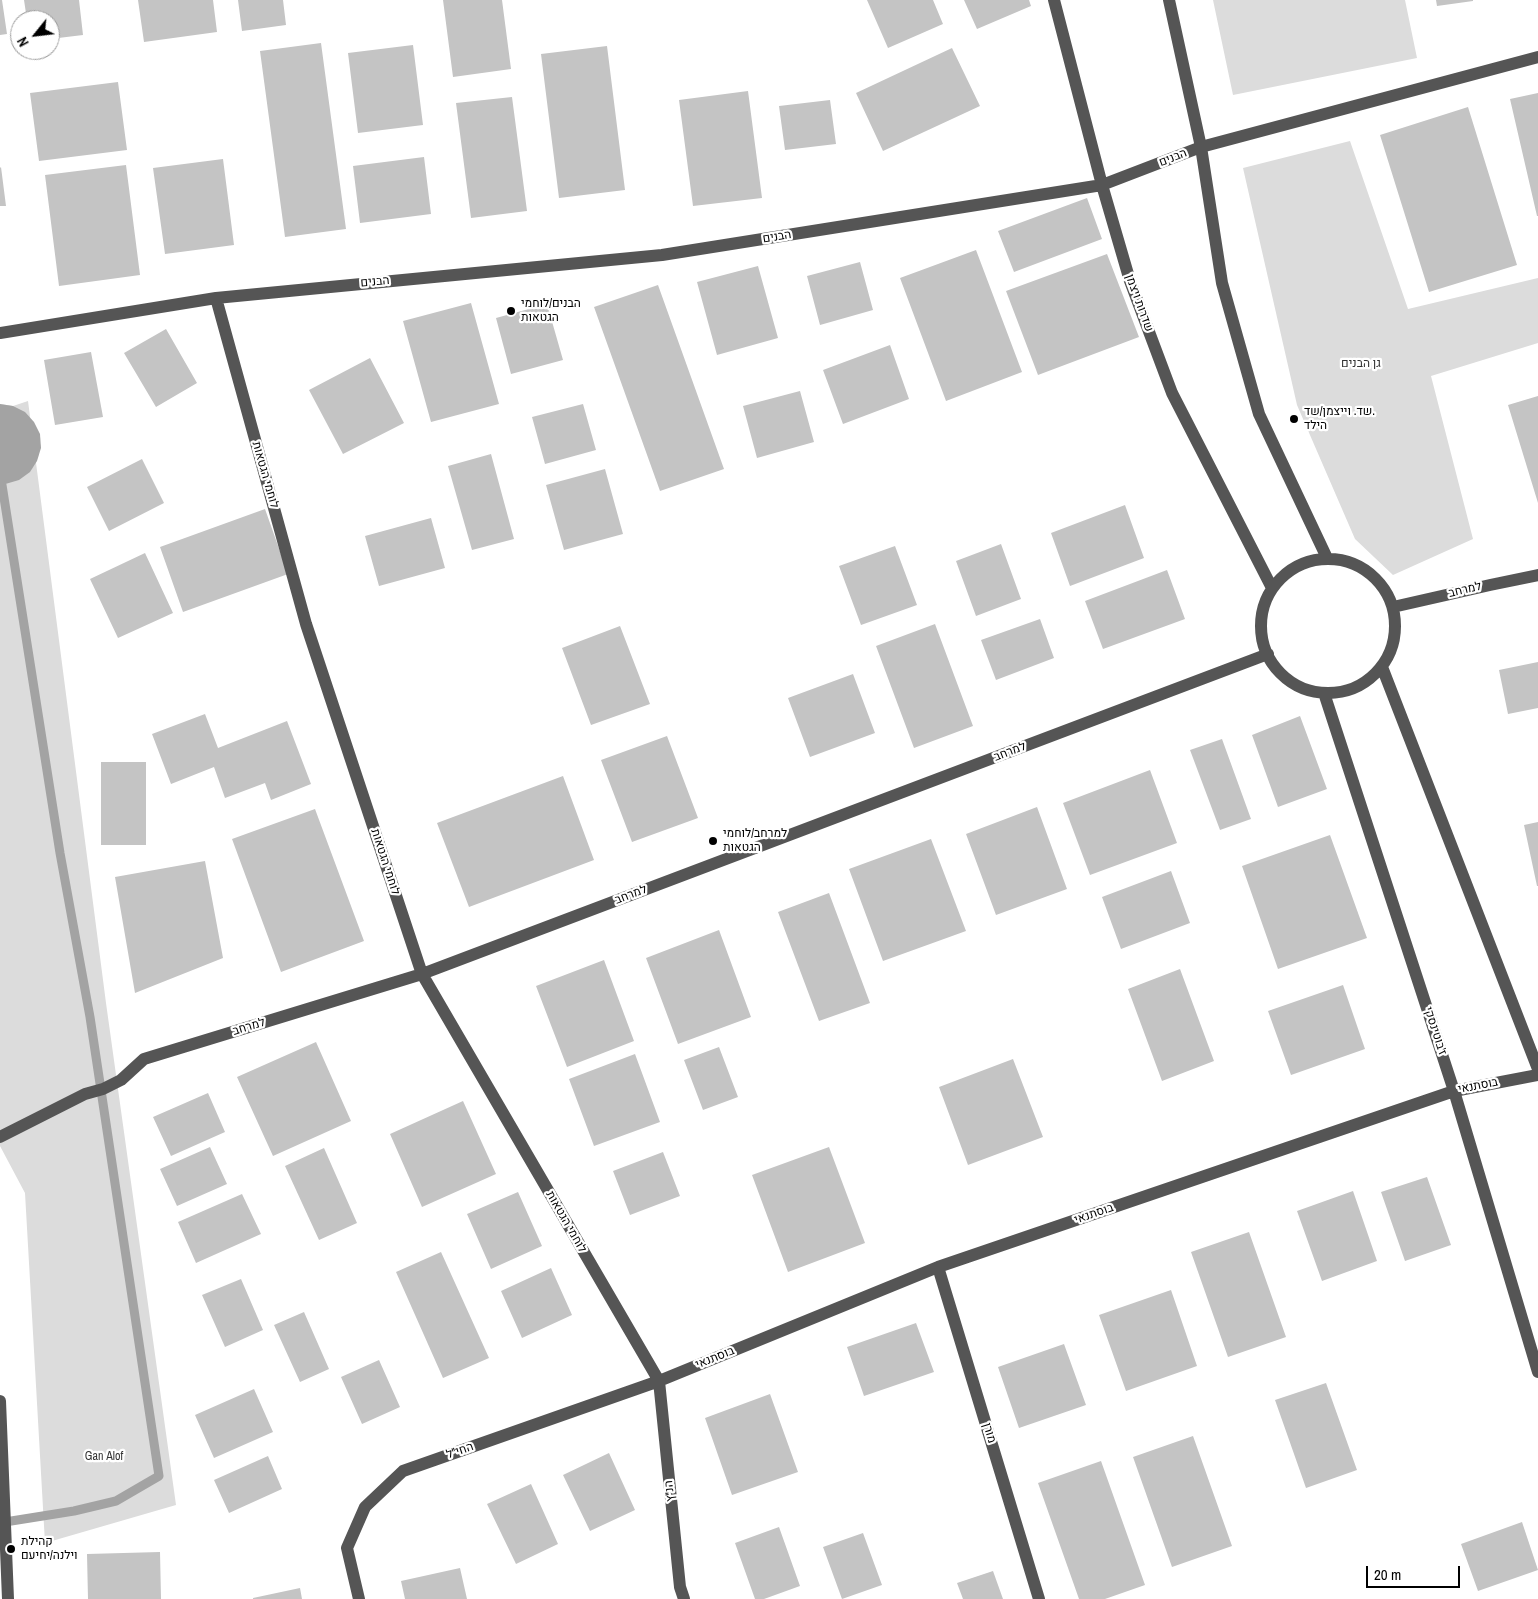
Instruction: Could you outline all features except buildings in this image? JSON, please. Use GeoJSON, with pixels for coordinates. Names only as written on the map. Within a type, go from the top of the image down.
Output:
{"type":"FeatureCollection","features":[{"type":"Feature","properties":{"kind":"street","name":"שדרות ויצמן"},"geometry":{"type":"LineString","coordinates":[[1054,0],[1102,186],[1130,281],[1172,393],[1272,588]]}},
{"type":"Feature","properties":{"kind":"street"},"geometry":{"type":"LineString","coordinates":[[1169,0],[1201,147],[1222,283],[1259,414],[1327,558]]}},
{"type":"Feature","properties":{"kind":"street","name":"הבנים"},"geometry":{"type":"LineString","coordinates":[[0,333],[216,298],[662,255],[1102,186],[1201,147],[1538,57]]}},
{"type":"Feature","properties":{"kind":"street","name":"לוחמי הגטאות"},"geometry":{"type":"LineString","coordinates":[[216,298],[306,624],[422,974],[659,1382]]}},
{"type":"Feature","properties":{"kind":"street"},"geometry":{"type":"LineString","coordinates":[[1327,558],[1349,562],[1368,571],[1384,587],[1393,607],[1396,628],[1392,648],[1382,667],[1366,682],[1346,691],[1324,693],[1301,688],[1282,674],[1268,654],[1261,632],[1263,610],[1272,588],[1287,572],[1306,562],[1327,558]]}},
{"type":"Feature","properties":{"kind":"street","name":"למרחב"},"geometry":{"type":"LineString","coordinates":[[1393,607],[1490,584],[1538,575]]}},
{"type":"Feature","properties":{"kind":"street","name":"למרחב"},"geometry":{"type":"LineString","coordinates":[[0,1137],[85,1094],[103,1089],[122,1080],[144,1059],[422,974],[1268,654]]}},
{"type":"Feature","properties":{"kind":"street"},"geometry":{"type":"LineString","coordinates":[[1382,667],[1538,1069]]}},
{"type":"Feature","properties":{"kind":"street","name":"ז'בוטינסקי"},"geometry":{"type":"LineString","coordinates":[[1324,693],[1454,1091],[1538,1372]]}},
{"type":"Feature","properties":{"kind":"street","name":"בוסתנאי"},"geometry":{"type":"LineString","coordinates":[[659,1382],[938,1267],[1454,1091],[1538,1074]]}},
{"type":"Feature","properties":{"kind":"street","name":"מורן"},"geometry":{"type":"LineString","coordinates":[[938,1267],[1039,1599]]}},
{"type":"Feature","properties":{"kind":"street","name":"החי\"ל"},"geometry":{"type":"LineString","coordinates":[[359,1599],[346,1548],[365,1507],[403,1471],[659,1382]]}},
{"type":"Feature","properties":{"kind":"street","name":"הנ\"ץ"},"geometry":{"type":"LineString","coordinates":[[659,1382],[680,1588],[684,1599]]}},
{"type":"Feature","properties":{"kind":"street"},"geometry":{"type":"LineString","coordinates":[[0,1400],[8,1599]]}},
{"type":"Feature","properties":{"kind":"green space"},"geometry":{"type":"Polygon","coordinates":[[[1213,0],[1405,0],[1417,58],[1233,95],[1213,0]]]}},
{"type":"Feature","properties":{"kind":"green space","name":"גן הבנים"},"geometry":{"type":"Polygon","coordinates":[[[1350,141],[1408,309],[1538,278],[1538,343],[1431,376],[1473,539],[1393,575],[1355,539],[1297,405],[1243,168],[1350,141]]]}},
{"type":"Feature","properties":{"kind":"green space","name":"Gan Alof"},"geometry":{"type":"Polygon","coordinates":[[[28,401],[106,1003],[176,1505],[45,1543],[25,1193],[0,1146],[0,404],[13,406],[28,401]]]}},
{"type":"Feature","properties":{"kind":"shaded area"},"geometry":{"type":"Polygon","coordinates":[[[0,404],[13,406],[25,412],[34,422],[40,434],[41,448],[37,461],[30,472],[19,480],[2,485],[0,484],[0,404]]]}},
{"type":"Feature","properties":{"kind":"waterway"},"geometry":{"type":"LineString","coordinates":[[2,485],[60,853],[90,1017],[159,1476],[116,1501],[74,1511],[5,1522]]}},
{"type":"Feature","properties":{"kind":"place","name":"הבנים/לוחמי הגטאות"},"geometry":{"type":"Point","coordinates":[511,311]}},
{"type":"Feature","properties":{"kind":"place","name":"שד. וייצמן/שד. הילד"},"geometry":{"type":"Point","coordinates":[1294,419]}},
{"type":"Feature","properties":{"kind":"place","name":"למרחב/לוחמי הגטאות"},"geometry":{"type":"Point","coordinates":[713,841]}},
{"type":"Feature","properties":{"kind":"place","name":"קהילת וילנה/יחיעם"},"geometry":{"type":"Point","coordinates":[11,1549]}}]}
